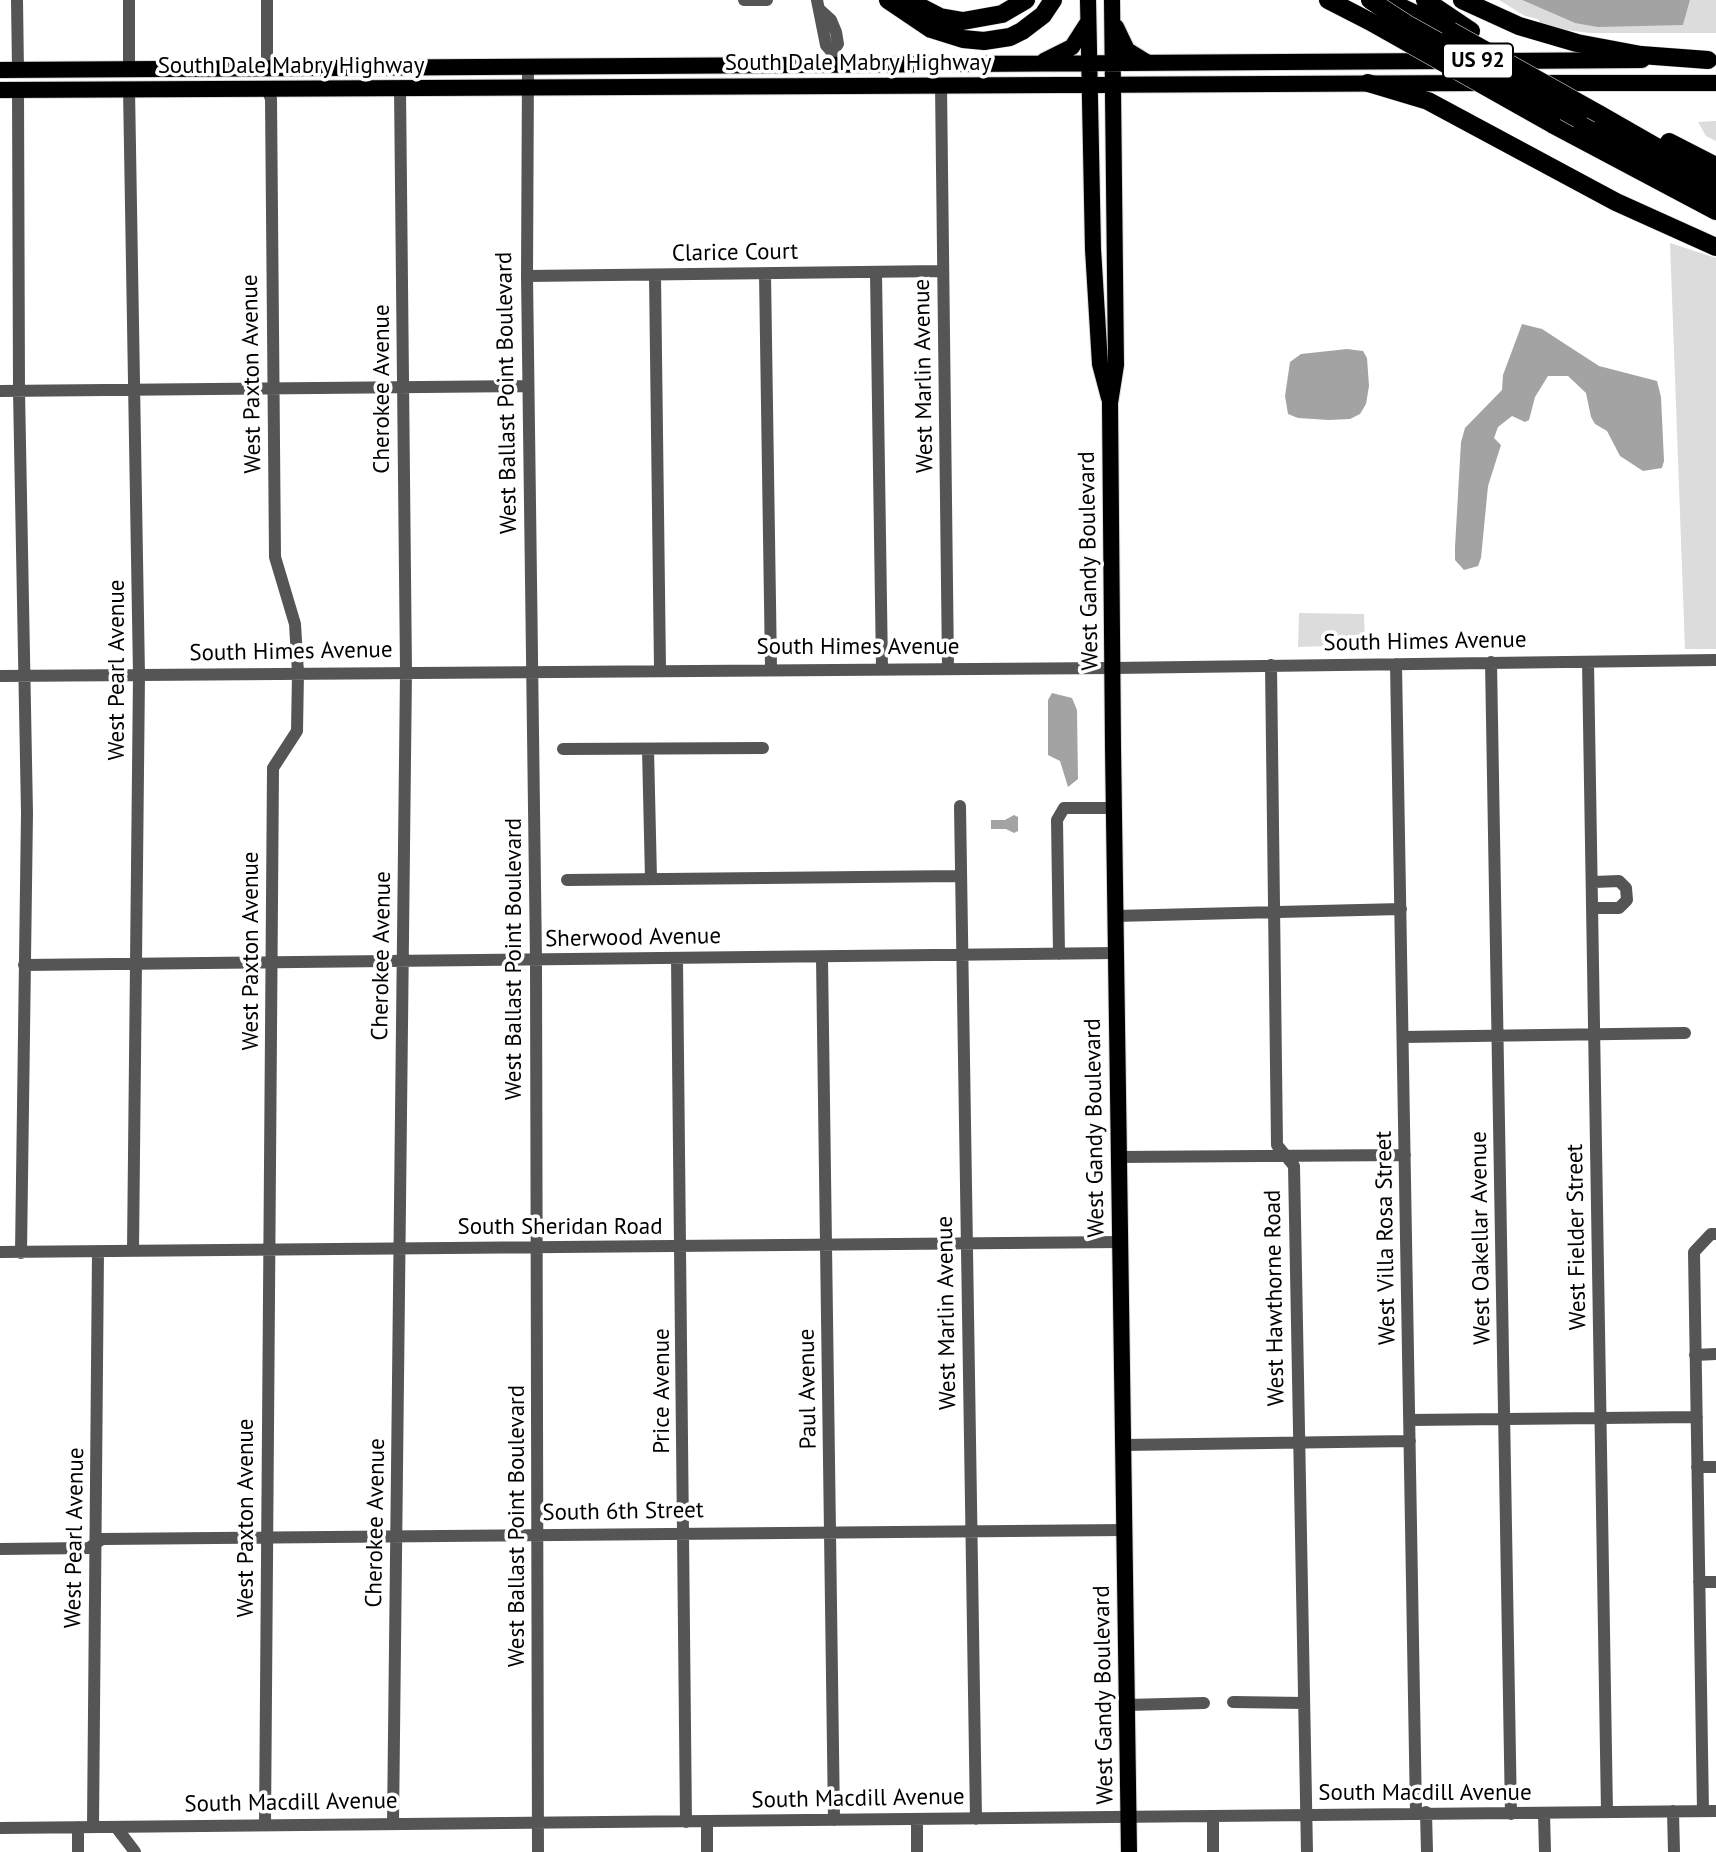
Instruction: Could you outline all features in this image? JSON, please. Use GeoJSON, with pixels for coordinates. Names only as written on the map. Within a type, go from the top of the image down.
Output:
{"type":"FeatureCollection","features":[{"type":"Feature","properties":{"kind":"highway"},"geometry":{"type":"LineString","coordinates":[[888,0],[932,29],[963,39],[984,41],[1010,37],[1022,31],[1043,15],[1053,0]]}},
{"type":"Feature","properties":{"kind":"highway"},"geometry":{"type":"LineString","coordinates":[[907,0],[940,17],[963,21],[1002,14],[1027,0]]}},
{"type":"Feature","properties":{"kind":"highway"},"geometry":{"type":"LineString","coordinates":[[1328,0],[1716,211]]}},
{"type":"Feature","properties":{"kind":"highway"},"geometry":{"type":"LineString","coordinates":[[1370,0],[1407,24],[1716,196]]}},
{"type":"Feature","properties":{"kind":"highway"},"geometry":{"type":"LineString","coordinates":[[1386,0],[1451,31]]}},
{"type":"Feature","properties":{"kind":"highway"},"geometry":{"type":"LineString","coordinates":[[1397,0],[1607,114],[1716,166]]}},
{"type":"Feature","properties":{"kind":"highway"},"geometry":{"type":"LineString","coordinates":[[1425,0],[1716,181]]}},
{"type":"Feature","properties":{"kind":"highway"},"geometry":{"type":"LineString","coordinates":[[1462,0],[1519,26],[1577,43],[1641,55],[1712,60]]}},
{"type":"Feature","properties":{"kind":"highway"},"geometry":{"type":"LineString","coordinates":[[1368,83],[1428,101],[1616,202],[1716,247]]}},
{"type":"Feature","properties":{"kind":"main road","name":"West Gandy Boulevard"},"geometry":{"type":"LineString","coordinates":[[1088,0],[1093,249],[1100,364],[1110,403]]}},
{"type":"Feature","properties":{"kind":"main road"},"geometry":{"type":"LineString","coordinates":[[1112,7],[1127,50],[1148,63]]}},
{"type":"Feature","properties":{"kind":"main road","name":"West Gandy Boulevard"},"geometry":{"type":"LineString","coordinates":[[1112,7],[1116,365],[1110,403],[1129,1852]]}},
{"type":"Feature","properties":{"kind":"main road"},"geometry":{"type":"LineString","coordinates":[[1037,64],[1072,47],[1088,19]]}},
{"type":"Feature","properties":{"kind":"main road","name":"South Dale Mabry Highway"},"geometry":{"type":"LineString","coordinates":[[0,70],[528,67],[832,58],[1089,64]]}},
{"type":"Feature","properties":{"kind":"main road"},"geometry":{"type":"LineString","coordinates":[[832,58],[832,86]]}},
{"type":"Feature","properties":{"kind":"main road","name":"US 92"},"geometry":{"type":"LineString","coordinates":[[1148,63],[1712,60]]}},
{"type":"Feature","properties":{"kind":"main road"},"geometry":{"type":"LineString","coordinates":[[1089,64],[1148,63]]}},
{"type":"Feature","properties":{"kind":"main road"},"geometry":{"type":"LineString","coordinates":[[695,64],[695,87]]}},
{"type":"Feature","properties":{"kind":"main road"},"geometry":{"type":"LineString","coordinates":[[18,90],[29,78],[72,69]]}},
{"type":"Feature","properties":{"kind":"main road"},"geometry":{"type":"LineString","coordinates":[[211,89],[256,81],[265,77],[267,69]]}},
{"type":"Feature","properties":{"kind":"main road"},"geometry":{"type":"LineString","coordinates":[[267,89],[282,78],[324,69]]}},
{"type":"Feature","properties":{"kind":"main road"},"geometry":{"type":"LineString","coordinates":[[0,83],[14,78],[18,70]]}},
{"type":"Feature","properties":{"kind":"main road","name":"South Dale Mabry Highway"},"geometry":{"type":"LineString","coordinates":[[0,90],[1716,83]]}},
{"type":"Feature","properties":{"kind":"street"},"geometry":{"type":"LineString","coordinates":[[16,0],[18,70]]}},
{"type":"Feature","properties":{"kind":"street"},"geometry":{"type":"LineString","coordinates":[[129,0],[129,69]]}},
{"type":"Feature","properties":{"kind":"street"},"geometry":{"type":"LineString","coordinates":[[267,0],[267,69]]}},
{"type":"Feature","properties":{"kind":"street"},"geometry":{"type":"LineString","coordinates":[[744,0],[768,0]]}},
{"type":"Feature","properties":{"kind":"street"},"geometry":{"type":"LineString","coordinates":[[818,5],[831,20],[836,32],[838,44],[832,58]]}},
{"type":"Feature","properties":{"kind":"street","name":"West Ballast Point Boulevard"},"geometry":{"type":"LineString","coordinates":[[528,67],[527,276],[536,960],[538,1852]]}},
{"type":"Feature","properties":{"kind":"street","name":"West Marlin Avenue"},"geometry":{"type":"LineString","coordinates":[[941,85],[948,667]]}},
{"type":"Feature","properties":{"kind":"street","name":"West Pearl Avenue"},"geometry":{"type":"LineString","coordinates":[[129,89],[139,675],[133,1251]]}},
{"type":"Feature","properties":{"kind":"street","name":"West Paxton Avenue"},"geometry":{"type":"LineString","coordinates":[[265,1825],[273,768],[297,731],[298,673],[295,624],[275,557],[271,99],[267,89]]}},
{"type":"Feature","properties":{"kind":"street","name":"Cherokee Avenue"},"geometry":{"type":"LineString","coordinates":[[393,1823],[405,671],[400,89]]}},
{"type":"Feature","properties":{"kind":"street"},"geometry":{"type":"LineString","coordinates":[[18,90],[19,391],[27,813],[21,1253]]}},
{"type":"Feature","properties":{"kind":"street","name":"Clarice Court"},"geometry":{"type":"LineString","coordinates":[[527,276],[943,271]]}},
{"type":"Feature","properties":{"kind":"street"},"geometry":{"type":"LineString","coordinates":[[876,273],[882,667]]}},
{"type":"Feature","properties":{"kind":"street"},"geometry":{"type":"LineString","coordinates":[[765,274],[771,668]]}},
{"type":"Feature","properties":{"kind":"street"},"geometry":{"type":"LineString","coordinates":[[655,275],[660,669]]}},
{"type":"Feature","properties":{"kind":"street"},"geometry":{"type":"LineString","coordinates":[[0,391],[528,387]]}},
{"type":"Feature","properties":{"kind":"street","name":"South Himes Avenue"},"geometry":{"type":"LineString","coordinates":[[0,676],[882,667],[1113,668],[1716,660]]}},
{"type":"Feature","properties":{"kind":"street","name":"West Oakellar Avenue"},"geometry":{"type":"LineString","coordinates":[[1491,662],[1511,1814]]}},
{"type":"Feature","properties":{"kind":"street","name":"West Fielder Street"},"geometry":{"type":"LineString","coordinates":[[1588,662],[1594,882],[1606,1812]]}},
{"type":"Feature","properties":{"kind":"street","name":"West Villa Rosa Street"},"geometry":{"type":"LineString","coordinates":[[1396,664],[1410,1441],[1421,1812],[1427,1852]]}},
{"type":"Feature","properties":{"kind":"street","name":"West Hawthorne Road"},"geometry":{"type":"LineString","coordinates":[[1270,665],[1277,1145],[1294,1166],[1307,1852]]}},
{"type":"Feature","properties":{"kind":"street"},"geometry":{"type":"LineString","coordinates":[[563,749],[763,748]]}},
{"type":"Feature","properties":{"kind":"street"},"geometry":{"type":"LineString","coordinates":[[648,749],[651,879]]}},
{"type":"Feature","properties":{"kind":"street","name":"West Marlin Avenue"},"geometry":{"type":"LineString","coordinates":[[960,806],[976,1819]]}},
{"type":"Feature","properties":{"kind":"street"},"geometry":{"type":"LineString","coordinates":[[1059,954],[1056,820],[1064,808],[1114,808]]}},
{"type":"Feature","properties":{"kind":"street"},"geometry":{"type":"LineString","coordinates":[[567,880],[961,876]]}},
{"type":"Feature","properties":{"kind":"street"},"geometry":{"type":"LineString","coordinates":[[1594,882],[1619,881],[1626,888],[1627,900],[1619,908],[1594,908]]}},
{"type":"Feature","properties":{"kind":"street"},"geometry":{"type":"LineString","coordinates":[[1115,916],[1401,909]]}},
{"type":"Feature","properties":{"kind":"street","name":"Sherwood Avenue"},"geometry":{"type":"LineString","coordinates":[[24,965],[1116,953]]}},
{"type":"Feature","properties":{"kind":"street","name":"Paul Avenue"},"geometry":{"type":"LineString","coordinates":[[822,958],[834,1820]]}},
{"type":"Feature","properties":{"kind":"street","name":"Price Avenue"},"geometry":{"type":"LineString","coordinates":[[677,959],[686,1822]]}},
{"type":"Feature","properties":{"kind":"street"},"geometry":{"type":"LineString","coordinates":[[1403,1037],[1595,1032],[1685,1033]]}},
{"type":"Feature","properties":{"kind":"street"},"geometry":{"type":"LineString","coordinates":[[1118,1157],[1405,1156]]}},
{"type":"Feature","properties":{"kind":"street"},"geometry":{"type":"LineString","coordinates":[[1710,1811],[1700,1696],[1694,1252],[1714,1234]]}},
{"type":"Feature","properties":{"kind":"street","name":"South Sheridan Road"},"geometry":{"type":"LineString","coordinates":[[0,1252],[1119,1242]]}},
{"type":"Feature","properties":{"kind":"street","name":"West Pearl Avenue"},"geometry":{"type":"LineString","coordinates":[[93,1826],[98,1251]]}},
{"type":"Feature","properties":{"kind":"street"},"geometry":{"type":"LineString","coordinates":[[1695,1355],[1716,1354]]}},
{"type":"Feature","properties":{"kind":"street"},"geometry":{"type":"LineString","coordinates":[[1410,1420],[1697,1417]]}},
{"type":"Feature","properties":{"kind":"street"},"geometry":{"type":"LineString","coordinates":[[1123,1446],[1410,1441]]}},
{"type":"Feature","properties":{"kind":"street"},"geometry":{"type":"LineString","coordinates":[[1697,1468],[1716,1467]]}},
{"type":"Feature","properties":{"kind":"street","name":"South 6th Street"},"geometry":{"type":"LineString","coordinates":[[0,1549],[89,1548],[102,1539],[1124,1530]]}},
{"type":"Feature","properties":{"kind":"street"},"geometry":{"type":"LineString","coordinates":[[1699,1583],[1716,1582]]}},
{"type":"Feature","properties":{"kind":"street"},"geometry":{"type":"LineString","coordinates":[[1700,1696],[1716,1696]]}},
{"type":"Feature","properties":{"kind":"street"},"geometry":{"type":"LineString","coordinates":[[1233,1702],[1304,1703]]}},
{"type":"Feature","properties":{"kind":"street"},"geometry":{"type":"LineString","coordinates":[[1127,1705],[1204,1703]]}},
{"type":"Feature","properties":{"kind":"street"},"geometry":{"type":"LineString","coordinates":[[1673,1811],[1674,1852]]}},
{"type":"Feature","properties":{"kind":"street","name":"South Macdill Avenue"},"geometry":{"type":"LineString","coordinates":[[0,1828],[1710,1811]]}},
{"type":"Feature","properties":{"kind":"street"},"geometry":{"type":"LineString","coordinates":[[1544,1814],[1545,1852]]}},
{"type":"Feature","properties":{"kind":"street"},"geometry":{"type":"LineString","coordinates":[[1213,1816],[1213,1852]]}},
{"type":"Feature","properties":{"kind":"street"},"geometry":{"type":"LineString","coordinates":[[917,1819],[917,1852]]}},
{"type":"Feature","properties":{"kind":"street"},"geometry":{"type":"LineString","coordinates":[[707,1822],[707,1852]]}},
{"type":"Feature","properties":{"kind":"street"},"geometry":{"type":"LineString","coordinates":[[116,1826],[135,1852]]}},
{"type":"Feature","properties":{"kind":"street"},"geometry":{"type":"LineString","coordinates":[[78,1827],[78,1852]]}},
{"type":"Feature","properties":{"kind":"shaded area"},"geometry":{"type":"Polygon","coordinates":[[[1499,0],[1522,0],[1575,23],[1683,25],[1690,0],[1716,0],[1716,33],[1590,33],[1543,27],[1538,19],[1525,16],[1499,0]]]}},
{"type":"Feature","properties":{"kind":"shaded area"},"geometry":{"type":"Polygon","coordinates":[[[1522,0],[1690,0],[1683,25],[1598,27],[1575,23],[1522,0]]]}},
{"type":"Feature","properties":{"kind":"shaded area"},"geometry":{"type":"Polygon","coordinates":[[[1716,121],[1716,141],[1706,136],[1698,122],[1716,121]]]}},
{"type":"Feature","properties":{"kind":"shaded area"},"geometry":{"type":"Polygon","coordinates":[[[1670,243],[1716,258],[1716,649],[1685,649],[1670,243]]]}},
{"type":"Feature","properties":{"kind":"shaded area"},"geometry":{"type":"Polygon","coordinates":[[[1522,324],[1542,329],[1599,366],[1657,381],[1661,397],[1664,461],[1662,468],[1643,471],[1620,456],[1607,431],[1595,424],[1591,417],[1586,393],[1568,376],[1548,376],[1535,397],[1529,420],[1525,422],[1512,416],[1498,427],[1494,438],[1501,445],[1488,486],[1481,558],[1478,566],[1464,570],[1455,560],[1461,442],[1465,428],[1502,390],[1503,375],[1522,324]]]}},
{"type":"Feature","properties":{"kind":"shaded area"},"geometry":{"type":"Polygon","coordinates":[[[1347,349],[1363,351],[1367,358],[1369,386],[1366,404],[1360,414],[1350,419],[1329,420],[1298,418],[1288,414],[1285,396],[1290,362],[1301,354],[1347,349]]]}},
{"type":"Feature","properties":{"kind":"shaded area"},"geometry":{"type":"Polygon","coordinates":[[[1299,613],[1364,614],[1365,645],[1298,647],[1299,613]]]}},
{"type":"Feature","properties":{"kind":"shaded area"},"geometry":{"type":"Polygon","coordinates":[[[1052,693],[1072,698],[1077,710],[1078,779],[1068,787],[1060,761],[1048,755],[1048,700],[1052,693]]]}},
{"type":"Feature","properties":{"kind":"shaded area"},"geometry":{"type":"Polygon","coordinates":[[[1014,815],[1018,817],[1018,831],[1014,833],[1006,829],[991,829],[991,820],[1005,820],[1014,815]]]}}]}
